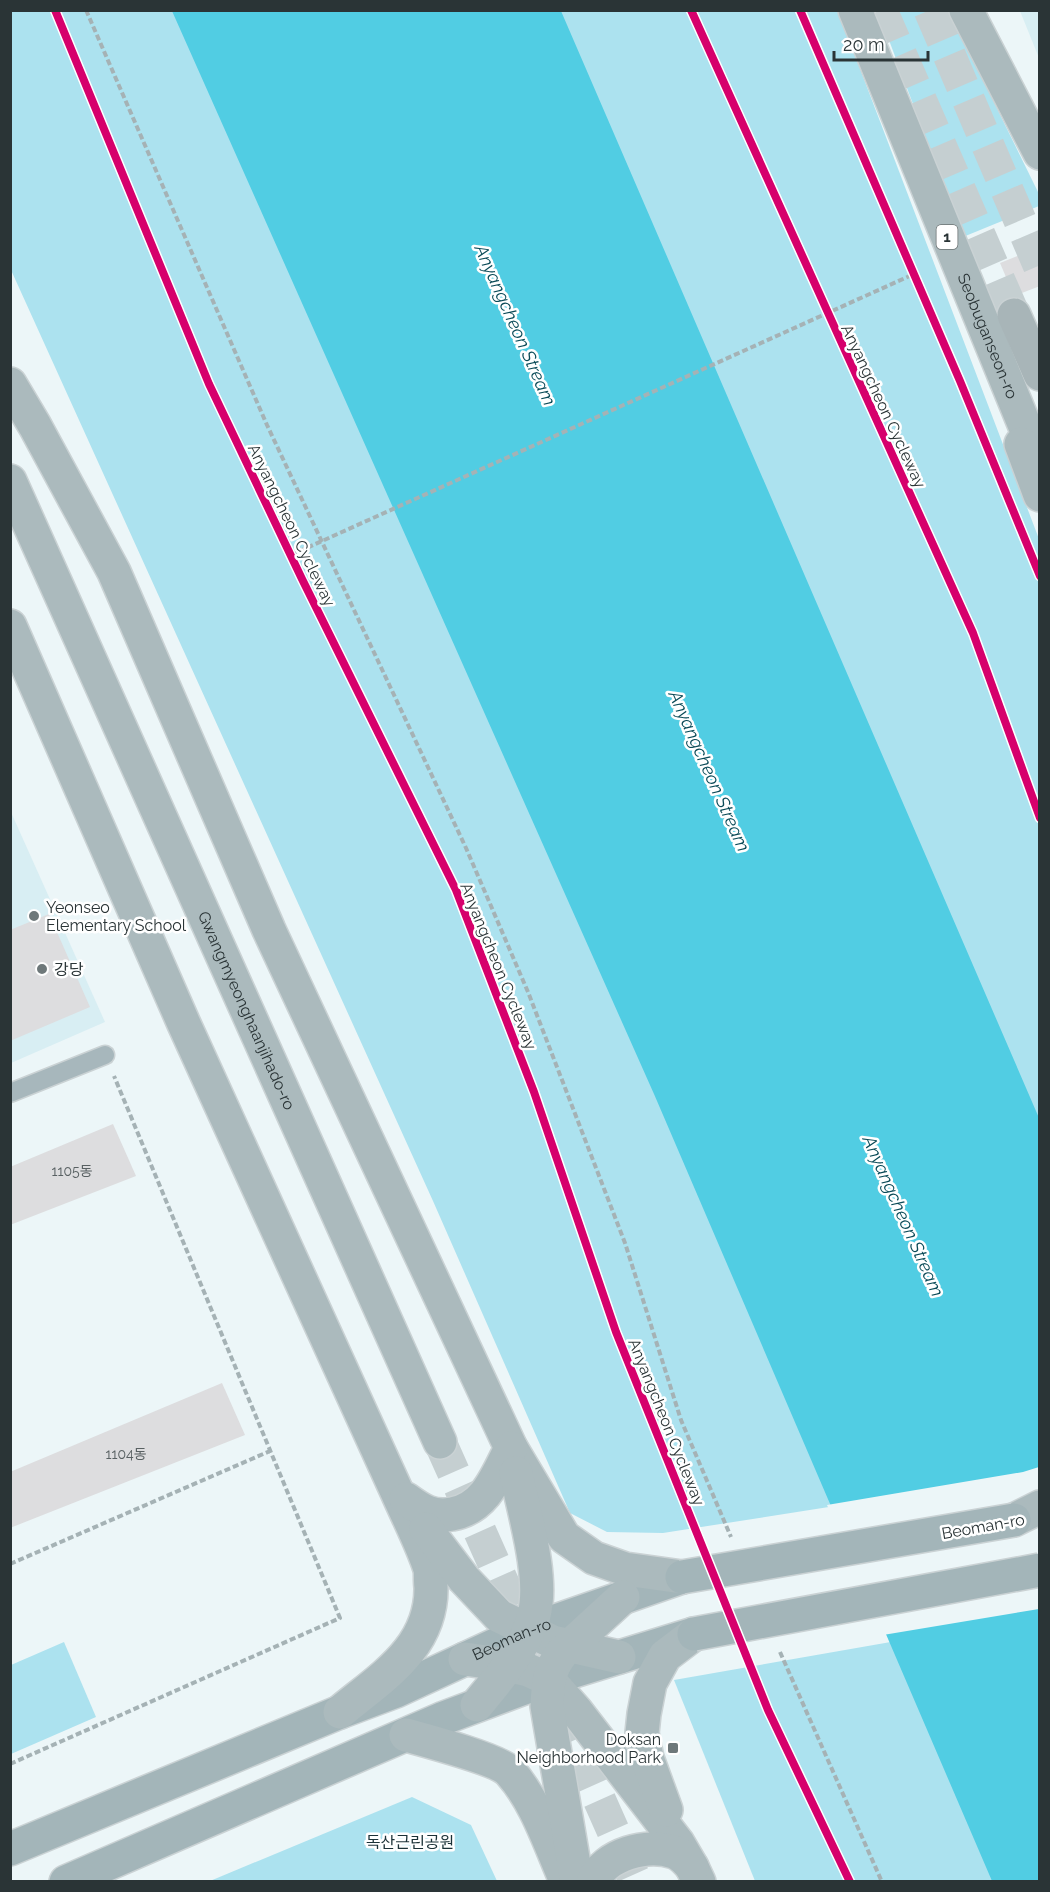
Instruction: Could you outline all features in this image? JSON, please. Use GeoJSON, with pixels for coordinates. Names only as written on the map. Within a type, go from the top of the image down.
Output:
{"type":"FeatureCollection","features":[{"type":"Feature","properties":{"kind":"highway"},"geometry":{"type":"LineString","coordinates":[[1014,315],[1040,374]]}},
{"type":"Feature","properties":{"kind":"main road","name":"Seobuganseon-ro"},"geometry":{"type":"LineString","coordinates":[[855,10],[1007,387],[1040,463]]}},
{"type":"Feature","properties":{"kind":"main road"},"geometry":{"type":"LineString","coordinates":[[966,10],[1038,150]]}},
{"type":"Feature","properties":{"kind":"main road"},"geometry":{"type":"LineString","coordinates":[[990,10],[1038,150]]}},
{"type":"Feature","properties":{"kind":"main road"},"geometry":{"type":"LineString","coordinates":[[10,384],[114,572],[269,930],[511,1448],[564,1537],[594,1558],[625,1569],[682,1577]]}},
{"type":"Feature","properties":{"kind":"main road"},"geometry":{"type":"LineString","coordinates":[[1007,387],[1022,447],[1026,503]]}},
{"type":"Feature","properties":{"kind":"main road","name":"Gwangmyeonghaanjihado-ro"},"geometry":{"type":"LineString","coordinates":[[10,481],[440,1442]]}},
{"type":"Feature","properties":{"kind":"main road"},"geometry":{"type":"LineString","coordinates":[[10,626],[184,1024],[397,1492],[430,1570],[431,1603],[425,1625],[412,1647],[398,1664],[340,1712]]}},
{"type":"Feature","properties":{"kind":"main road"},"geometry":{"type":"LineString","coordinates":[[397,1492],[423,1511],[444,1515],[463,1512],[479,1502],[488,1491],[511,1448]]}},
{"type":"Feature","properties":{"kind":"main road"},"geometry":{"type":"LineString","coordinates":[[477,1706],[519,1649],[534,1614],[536,1572],[511,1448]]}},
{"type":"Feature","properties":{"kind":"main road"},"geometry":{"type":"LineString","coordinates":[[397,1492],[464,1579],[499,1616],[553,1642],[619,1657]]}},
{"type":"Feature","properties":{"kind":"main road","name":"Beoman-ro"},"geometry":{"type":"LineString","coordinates":[[10,1849],[396,1691],[528,1631],[682,1577],[1031,1514]]}},
{"type":"Feature","properties":{"kind":"main road"},"geometry":{"type":"LineString","coordinates":[[66,1881],[406,1735],[548,1679],[694,1634],[1040,1570]]}},
{"type":"Feature","properties":{"kind":"main road"},"geometry":{"type":"LineString","coordinates":[[577,1881],[547,1706],[548,1679],[555,1662],[570,1645],[623,1597]]}},
{"type":"Feature","properties":{"kind":"main road"},"geometry":{"type":"LineString","coordinates":[[690,1864],[647,1758],[642,1733],[650,1683],[666,1656],[694,1634]]}},
{"type":"Feature","properties":{"kind":"main road"},"geometry":{"type":"LineString","coordinates":[[465,1659],[528,1670],[548,1679],[577,1712],[690,1864]]}},
{"type":"Feature","properties":{"kind":"main road"},"geometry":{"type":"LineString","coordinates":[[406,1735],[438,1743],[508,1770],[533,1805],[566,1881]]}},
{"type":"Feature","properties":{"kind":"main road"},"geometry":{"type":"LineString","coordinates":[[593,1881],[603,1867],[621,1856],[640,1850],[652,1849],[676,1853],[690,1864]]}},
{"type":"Feature","properties":{"kind":"lane"},"geometry":{"type":"LineString","coordinates":[[10,1093],[105,1054]]}},
{"type":"Feature","properties":{"kind":"path"},"geometry":{"type":"LineString","coordinates":[[86,10],[267,425],[466,848],[528,992],[625,1243],[681,1420],[732,1539]]}},
{"type":"Feature","properties":{"kind":"path"},"geometry":{"type":"LineString","coordinates":[[800,10],[991,457]]}},
{"type":"Feature","properties":{"kind":"path"},"geometry":{"type":"LineString","coordinates":[[293,559],[321,542],[914,274]]}},
{"type":"Feature","properties":{"kind":"path"},"geometry":{"type":"LineString","coordinates":[[1026,503],[1040,576]]}},
{"type":"Feature","properties":{"kind":"path"},"geometry":{"type":"LineString","coordinates":[[10,1764],[339,1618],[105,1054]]}},
{"type":"Feature","properties":{"kind":"path"},"geometry":{"type":"LineString","coordinates":[[10,1564],[270,1451]]}},
{"type":"Feature","properties":{"kind":"path"},"geometry":{"type":"LineString","coordinates":[[778,1648],[882,1881]]}},
{"type":"Feature","properties":{"kind":"shaded area"},"geometry":{"type":"Polygon","coordinates":[[[1020,11],[1039,11],[1039,58],[1020,11]]]}},
{"type":"Feature","properties":{"kind":"shaded area","name":"Yeonseo Elementary School"},"geometry":{"type":"Polygon","coordinates":[[[10,810],[105,1022],[11,1063],[10,1063],[10,810]]]}},
{"type":"Feature","properties":{"kind":"green space"},"geometry":{"type":"Polygon","coordinates":[[[10,11],[838,11],[1039,539],[1039,1474],[663,1533],[607,1532],[570,1513],[433,1201],[11,270],[10,11]]]}},
{"type":"Feature","properties":{"kind":"green space"},"geometry":{"type":"Polygon","coordinates":[[[878,11],[949,11],[1039,194],[1039,206],[963,237],[878,11]]]}},
{"type":"Feature","properties":{"kind":"green space"},"geometry":{"type":"Polygon","coordinates":[[[1039,1616],[1039,1881],[755,1881],[674,1680],[1039,1616]]]}},
{"type":"Feature","properties":{"kind":"green space"},"geometry":{"type":"Polygon","coordinates":[[[64,1642],[96,1717],[11,1754],[11,1665],[64,1642]]]}},
{"type":"Feature","properties":{"kind":"green space","name":"독산근린공원"},"geometry":{"type":"Polygon","coordinates":[[[412,1797],[471,1825],[497,1881],[210,1881],[412,1797]]]}},
{"type":"Feature","properties":{"kind":"water","name":"Anyangcheon Stream"},"geometry":{"type":"Polygon","coordinates":[[[172,11],[561,11],[1039,1118],[1039,1881],[992,1881],[654,1094],[172,11]]]}},
{"type":"Feature","properties":{"kind":"pier"},"geometry":{"type":"Polygon","coordinates":[[[1039,1467],[1039,1609],[883,1635],[827,1505],[1023,1472],[1039,1467]]]}},
{"type":"Feature","properties":{"kind":"building"},"geometry":{"type":"Polygon","coordinates":[[[1040,247],[1040,286],[1014,296],[1000,263],[1040,247]]]}},
{"type":"Feature","properties":{"kind":"building","name":"강당"},"geometry":{"type":"Polygon","coordinates":[[[49,914],[90,1007],[10,1041],[10,930],[49,914]]]}},
{"type":"Feature","properties":{"kind":"building"},"geometry":{"type":"Polygon","coordinates":[[[113,1124],[136,1176],[10,1225],[10,1167],[113,1124]]]}},
{"type":"Feature","properties":{"kind":"building"},"geometry":{"type":"Polygon","coordinates":[[[222,1383],[245,1435],[10,1528],[10,1472],[222,1383]]]}},
{"type":"Feature","properties":{"kind":"tunnel"},"geometry":{"type":"LineString","coordinates":[[881,10],[1014,315]]}},
{"type":"Feature","properties":{"kind":"tunnel"},"geometry":{"type":"LineString","coordinates":[[930,10],[1040,267]]}},
{"type":"Feature","properties":{"kind":"tunnel"},"geometry":{"type":"LineString","coordinates":[[440,1442],[636,1882]]}},
{"type":"Feature","properties":{"kind":"cycle path","name":"Anyangcheon Cycleway"},"geometry":{"type":"LineString","coordinates":[[55,10],[209,384],[302,579],[456,890],[534,1092],[616,1332],[768,1710],[850,1882]]}},
{"type":"Feature","properties":{"kind":"cycle path","name":"Anyangcheon Cycleway"},"geometry":{"type":"LineString","coordinates":[[691,10],[973,633],[1040,818]]}},
{"type":"Feature","properties":{"kind":"cycle path"},"geometry":{"type":"LineString","coordinates":[[800,10],[960,381],[1040,576]]}},
{"type":"Feature","properties":{"kind":"place","name":"Yeonseo Elementary School"},"geometry":{"type":"Point","coordinates":[34,916]}},
{"type":"Feature","properties":{"kind":"place","name":"강당"},"geometry":{"type":"Point","coordinates":[42,969]}},
{"type":"Feature","properties":{"kind":"place","name":"Doksan Neighborhood Park"},"geometry":{"type":"Point","coordinates":[673,1748]}}]}
